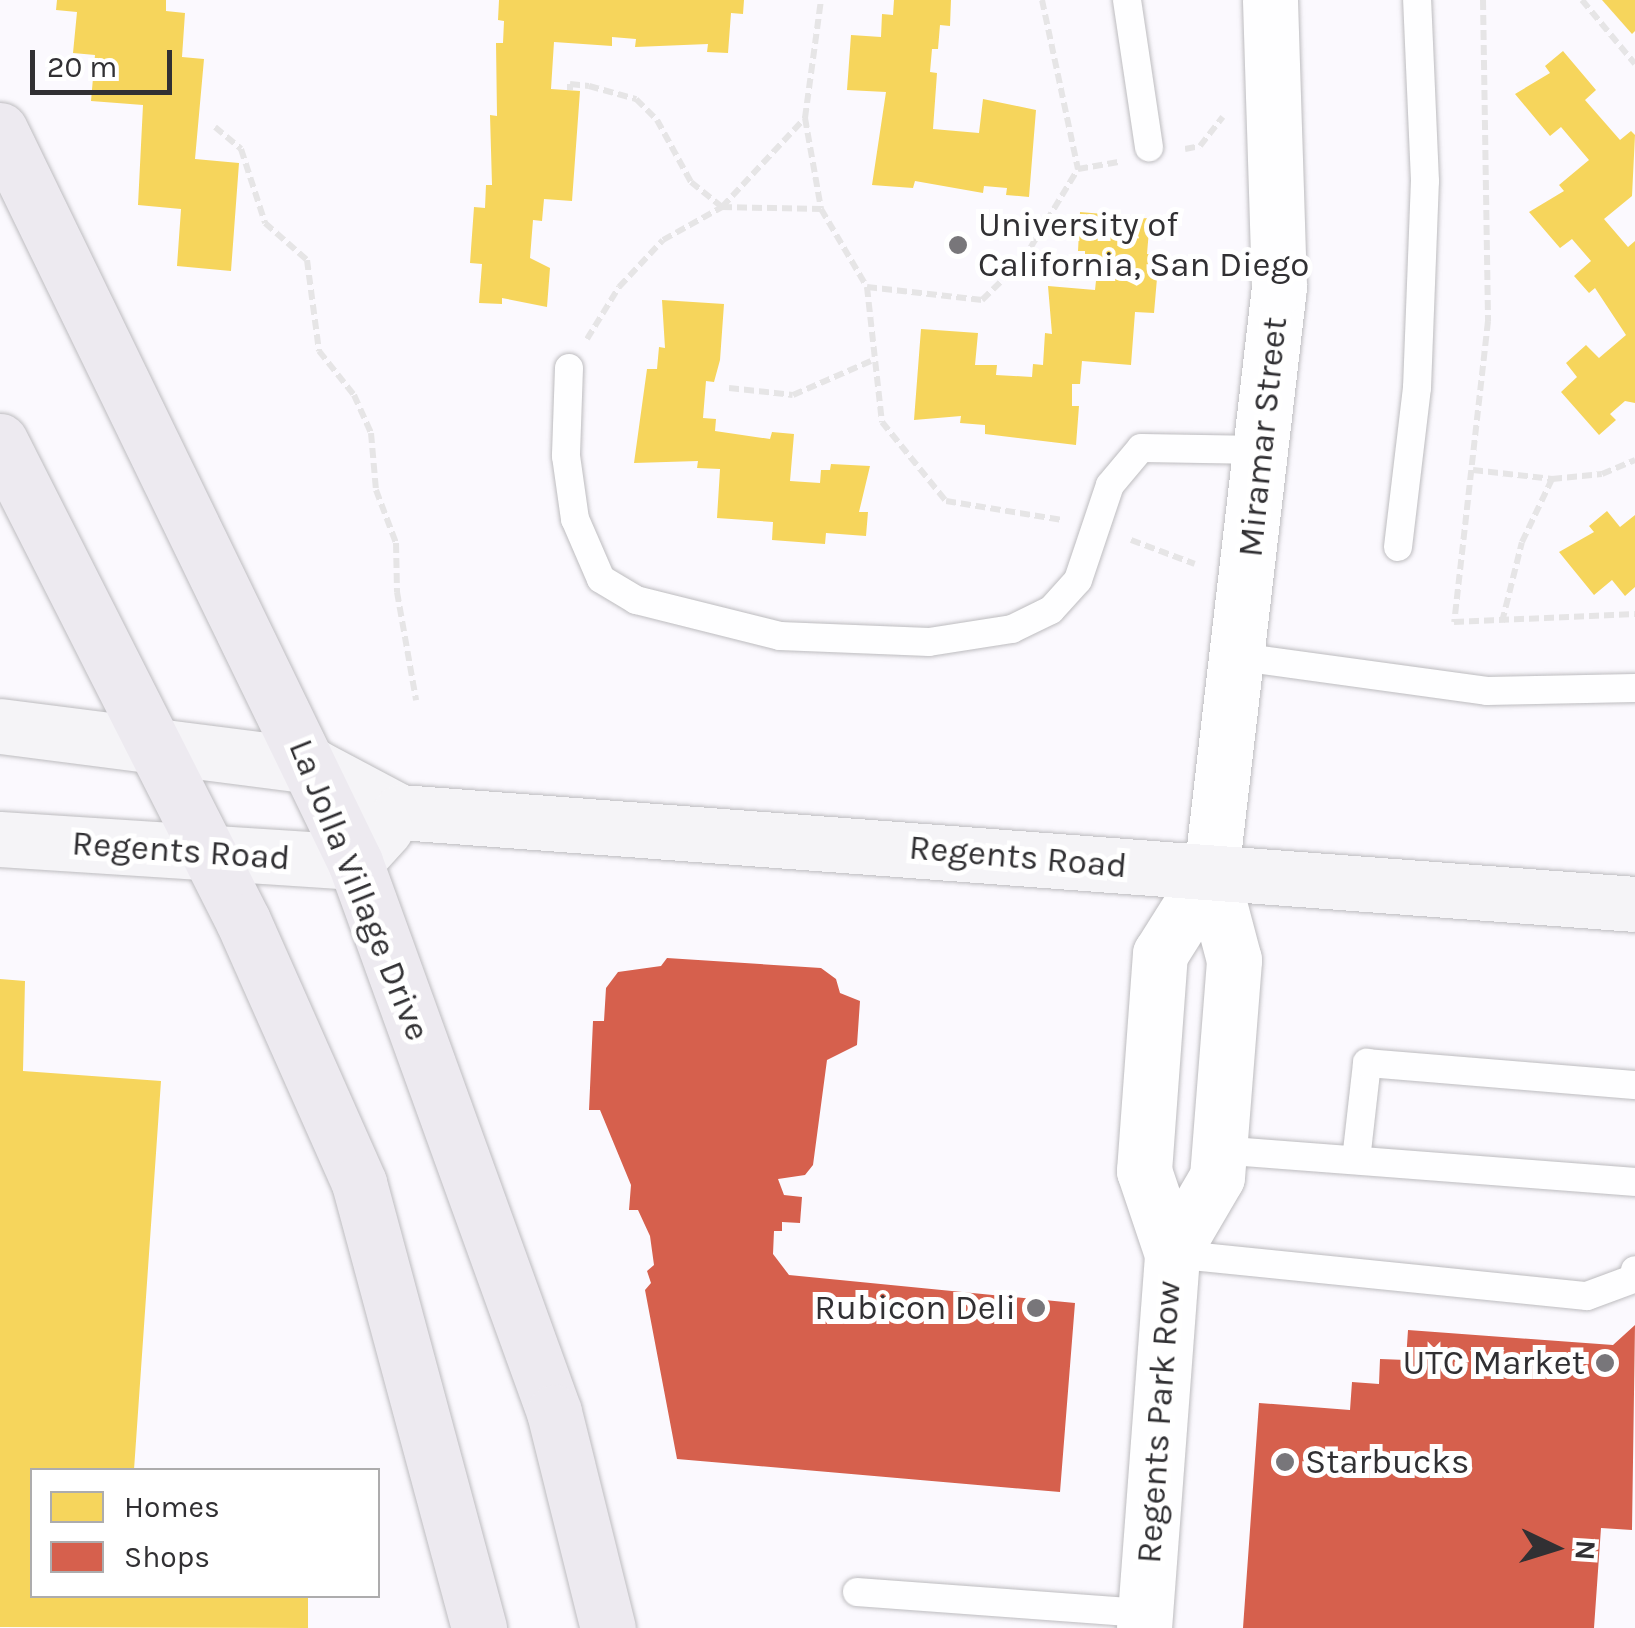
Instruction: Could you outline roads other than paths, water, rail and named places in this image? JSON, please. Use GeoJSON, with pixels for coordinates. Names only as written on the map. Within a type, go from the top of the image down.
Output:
{"type":"FeatureCollection","features":[{"type":"Feature","properties":{"kind":"main road","name":"La Jolla Village Drive"},"geometry":{"type":"LineString","coordinates":[[0,130],[313,766],[355,862],[554,1412],[608,1628]]}},
{"type":"Feature","properties":{"kind":"main road"},"geometry":{"type":"LineString","coordinates":[[0,442],[211,856],[360,1183],[478,1628]]}},
{"type":"Feature","properties":{"kind":"main road","name":"Regents Road"},"geometry":{"type":"LineString","coordinates":[[0,726],[313,766],[400,812],[1635,904]]}},
{"type":"Feature","properties":{"kind":"main road"},"geometry":{"type":"LineString","coordinates":[[355,862],[400,812]]}},
{"type":"Feature","properties":{"kind":"main road","name":"Regents Road"},"geometry":{"type":"LineString","coordinates":[[0,839],[211,856],[355,862]]}},
{"type":"Feature","properties":{"kind":"street","name":"Miramar Street"},"geometry":{"type":"LineString","coordinates":[[1211,873],[1240,658],[1279,287],[1270,0]]}},
{"type":"Feature","properties":{"kind":"street","name":"Regents Park Row"},"geometry":{"type":"LineString","coordinates":[[1144,1620],[1172,1254],[1217,1177],[1234,960],[1211,873]]}},
{"type":"Feature","properties":{"kind":"street"},"geometry":{"type":"LineString","coordinates":[[1172,1254],[1144,1171],[1160,954],[1211,873]]}},
{"type":"Feature","properties":{"kind":"lane"},"geometry":{"type":"LineString","coordinates":[[1127,0],[1158,150]]}},
{"type":"Feature","properties":{"kind":"lane"},"geometry":{"type":"LineString","coordinates":[[1398,548],[1418,388],[1424,219],[1418,0]]}},
{"type":"Feature","properties":{"kind":"lane"},"geometry":{"type":"LineString","coordinates":[[569,368],[566,456],[576,519],[601,579],[636,600],[780,636],[929,642],[1012,629],[1051,610],[1078,580],[1110,485],[1141,448],[1263,450]]}},
{"type":"Feature","properties":{"kind":"lane"},"geometry":{"type":"LineString","coordinates":[[1240,658],[1486,691],[1635,688]]}},
{"type":"Feature","properties":{"kind":"lane"},"geometry":{"type":"LineString","coordinates":[[1356,1160],[1367,1064],[1635,1086]]}},
{"type":"Feature","properties":{"kind":"lane"},"geometry":{"type":"LineString","coordinates":[[1219,1150],[1635,1182]]}},
{"type":"Feature","properties":{"kind":"lane"},"geometry":{"type":"LineString","coordinates":[[1172,1254],[1587,1296],[1633,1279],[1635,1270]]}},
{"type":"Feature","properties":{"kind":"lane"},"geometry":{"type":"LineString","coordinates":[[857,1592],[1144,1620]]}},
{"type":"Feature","properties":{"kind":"place","name":"University of California, San Diego"},"geometry":{"type":"Point","coordinates":[958,245]}},
{"type":"Feature","properties":{"kind":"place","name":"Rubicon Deli"},"geometry":{"type":"Point","coordinates":[1036,1308]}},
{"type":"Feature","properties":{"kind":"place","name":"UTC Market"},"geometry":{"type":"Point","coordinates":[1605,1363]}},
{"type":"Feature","properties":{"kind":"place","name":"Starbucks"},"geometry":{"type":"Point","coordinates":[1285,1462]}}]}
